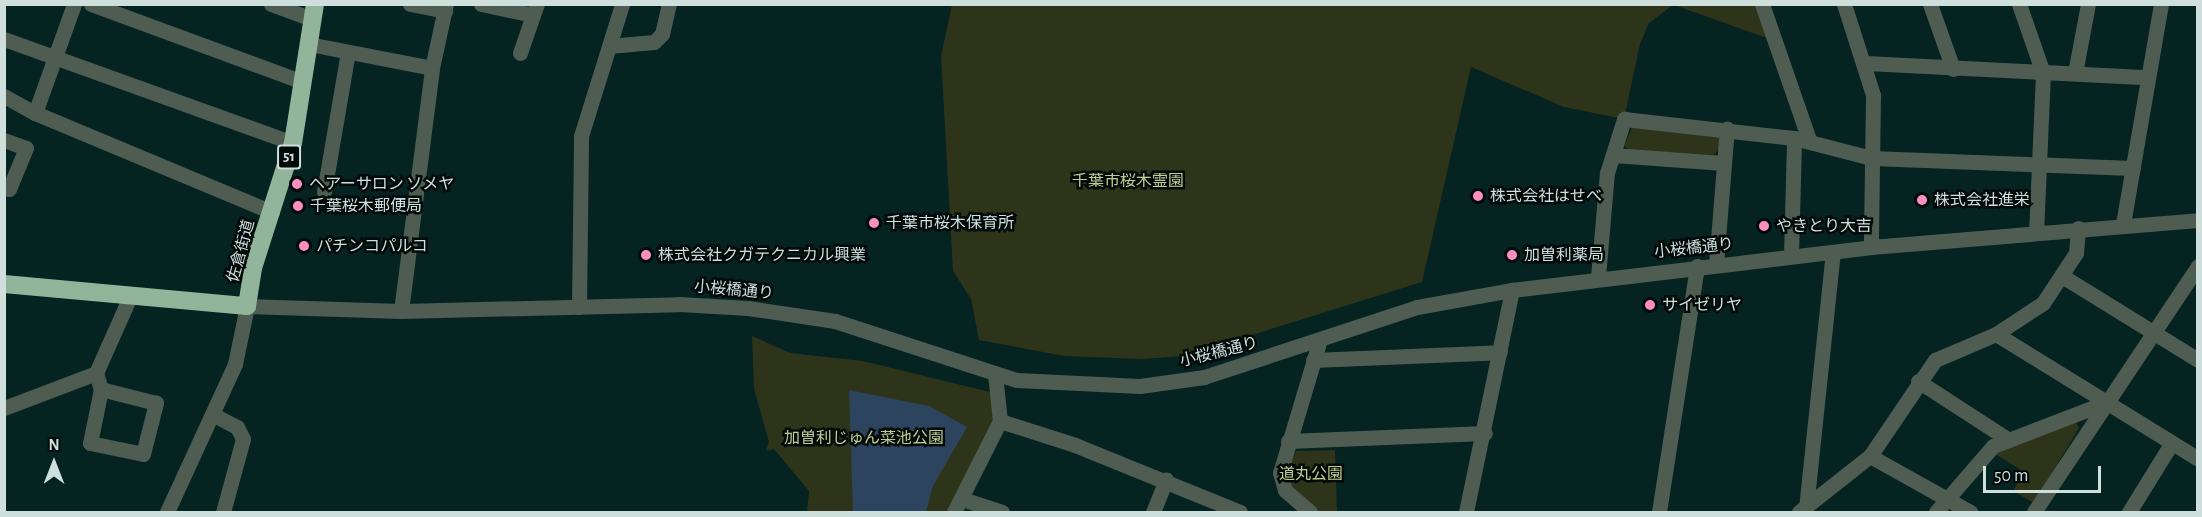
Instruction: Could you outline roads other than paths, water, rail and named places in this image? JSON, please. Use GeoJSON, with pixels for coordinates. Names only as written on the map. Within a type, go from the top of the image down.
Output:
{"type":"FeatureCollection","features":[{"type":"Feature","properties":{"kind":"highway","name":"佐倉街道"},"geometry":{"type":"LineString","coordinates":[[4,284],[129,299],[247,306],[293,143],[314,12]]}},
{"type":"Feature","properties":{"kind":"street"},"geometry":{"type":"LineString","coordinates":[[34,113],[74,4]]}},
{"type":"Feature","properties":{"kind":"street"},"geometry":{"type":"LineString","coordinates":[[91,4],[303,82]]}},
{"type":"Feature","properties":{"kind":"street"},"geometry":{"type":"LineString","coordinates":[[271,4],[314,12]]}},
{"type":"Feature","properties":{"kind":"street"},"geometry":{"type":"LineString","coordinates":[[401,311],[432,68],[446,8],[410,4]]}},
{"type":"Feature","properties":{"kind":"street"},"geometry":{"type":"LineString","coordinates":[[481,4],[535,10],[520,52]]}},
{"type":"Feature","properties":{"kind":"street"},"geometry":{"type":"LineString","coordinates":[[579,307],[581,136],[622,4]]}},
{"type":"Feature","properties":{"kind":"street"},"geometry":{"type":"LineString","coordinates":[[609,46],[654,42],[662,34],[669,4]]}},
{"type":"Feature","properties":{"kind":"street"},"geometry":{"type":"LineString","coordinates":[[1762,4],[1801,139],[1791,256]]}},
{"type":"Feature","properties":{"kind":"street"},"geometry":{"type":"LineString","coordinates":[[1844,4],[1866,63],[1874,95],[1871,246]]}},
{"type":"Feature","properties":{"kind":"street"},"geometry":{"type":"LineString","coordinates":[[1930,4],[1953,69]]}},
{"type":"Feature","properties":{"kind":"street"},"geometry":{"type":"LineString","coordinates":[[2019,4],[2043,73],[2036,232]]}},
{"type":"Feature","properties":{"kind":"street"},"geometry":{"type":"LineString","coordinates":[[2075,73],[2088,4]]}},
{"type":"Feature","properties":{"kind":"street"},"geometry":{"type":"LineString","coordinates":[[2123,224],[2161,4]]}},
{"type":"Feature","properties":{"kind":"street"},"geometry":{"type":"LineString","coordinates":[[4,39],[293,143]]}},
{"type":"Feature","properties":{"kind":"street"},"geometry":{"type":"LineString","coordinates":[[309,44],[432,68]]}},
{"type":"Feature","properties":{"kind":"street"},"geometry":{"type":"LineString","coordinates":[[324,192],[348,52]]}},
{"type":"Feature","properties":{"kind":"street"},"geometry":{"type":"LineString","coordinates":[[1866,63],[2147,77]]}},
{"type":"Feature","properties":{"kind":"street"},"geometry":{"type":"LineString","coordinates":[[4,96],[34,113],[272,212]]}},
{"type":"Feature","properties":{"kind":"street"},"geometry":{"type":"LineString","coordinates":[[1598,278],[1613,155],[1624,120],[1727,128],[1801,139],[1872,158],[2133,168]]}},
{"type":"Feature","properties":{"kind":"street"},"geometry":{"type":"LineString","coordinates":[[1716,264],[1727,128]]}},
{"type":"Feature","properties":{"kind":"street"},"geometry":{"type":"LineString","coordinates":[[4,140],[26,148],[9,189],[4,187]]}},
{"type":"Feature","properties":{"kind":"street"},"geometry":{"type":"LineString","coordinates":[[1613,155],[1724,163]]}},
{"type":"Feature","properties":{"kind":"street","name":"小桜橋通り"},"geometry":{"type":"LineString","coordinates":[[247,306],[401,311],[679,304],[835,321],[995,374],[1073,385],[1140,386],[1204,377],[1417,307],[1512,290],[1871,246],[2123,224],[2198,220]]}},
{"type":"Feature","properties":{"kind":"street"},"geometry":{"type":"LineString","coordinates":[[1802,510],[1870,456],[1918,381],[1935,360],[1996,334],[2043,303],[2076,253],[2078,228]]}},
{"type":"Feature","properties":{"kind":"street"},"geometry":{"type":"LineString","coordinates":[[1802,510],[1833,252]]}},
{"type":"Feature","properties":{"kind":"street"},"geometry":{"type":"LineString","coordinates":[[1659,513],[1697,266]]}},
{"type":"Feature","properties":{"kind":"street"},"geometry":{"type":"LineString","coordinates":[[2034,513],[2102,404],[2198,266]]}},
{"type":"Feature","properties":{"kind":"street"},"geometry":{"type":"LineString","coordinates":[[2062,276],[2198,360]]}},
{"type":"Feature","properties":{"kind":"street"},"geometry":{"type":"LineString","coordinates":[[1466,513],[1485,433],[1512,290]]}},
{"type":"Feature","properties":{"kind":"street"},"geometry":{"type":"LineString","coordinates":[[101,389],[156,403],[142,454],[90,442],[101,389],[96,373],[129,299]]}},
{"type":"Feature","properties":{"kind":"street"},"geometry":{"type":"LineString","coordinates":[[168,513],[235,364],[247,306]]}},
{"type":"Feature","properties":{"kind":"street"},"geometry":{"type":"LineString","coordinates":[[1996,334],[2102,404],[2198,459]]}},
{"type":"Feature","properties":{"kind":"street"},"geometry":{"type":"LineString","coordinates":[[1310,513],[1285,490],[1280,473],[1320,340]]}},
{"type":"Feature","properties":{"kind":"street"},"geometry":{"type":"LineString","coordinates":[[1313,360],[1500,352]]}},
{"type":"Feature","properties":{"kind":"street"},"geometry":{"type":"LineString","coordinates":[[4,408],[96,373]]}},
{"type":"Feature","properties":{"kind":"street"},"geometry":{"type":"LineString","coordinates":[[995,374],[1000,420],[958,506],[1002,513]]}},
{"type":"Feature","properties":{"kind":"street"},"geometry":{"type":"LineString","coordinates":[[1918,381],[2009,440]]}},
{"type":"Feature","properties":{"kind":"street"},"geometry":{"type":"LineString","coordinates":[[1936,513],[1993,446],[2102,404]]}},
{"type":"Feature","properties":{"kind":"street"},"geometry":{"type":"LineString","coordinates":[[214,415],[237,427],[243,439],[223,513]]}},
{"type":"Feature","properties":{"kind":"street"},"geometry":{"type":"LineString","coordinates":[[1000,420],[1166,480],[1240,513]]}},
{"type":"Feature","properties":{"kind":"street"},"geometry":{"type":"LineString","coordinates":[[1288,441],[1485,433]]}},
{"type":"Feature","properties":{"kind":"street"},"geometry":{"type":"LineString","coordinates":[[2129,513],[2171,444]]}},
{"type":"Feature","properties":{"kind":"street"},"geometry":{"type":"LineString","coordinates":[[1870,456],[1970,513]]}},
{"type":"Feature","properties":{"kind":"street"},"geometry":{"type":"LineString","coordinates":[[1153,513],[1166,480]]}},
{"type":"Feature","properties":{"kind":"water"},"geometry":{"type":"Polygon","coordinates":[[[849,390],[929,406],[967,427],[933,486],[926,512],[853,512],[849,390]]]}},
{"type":"Feature","properties":{"kind":"place","name":"ヘアーサロン ソメヤ"},"geometry":{"type":"Point","coordinates":[297,184]}},
{"type":"Feature","properties":{"kind":"place","name":"株式会社はせべ"},"geometry":{"type":"Point","coordinates":[1478,196]}},
{"type":"Feature","properties":{"kind":"place","name":"株式会社進栄"},"geometry":{"type":"Point","coordinates":[1922,200]}},
{"type":"Feature","properties":{"kind":"place","name":"千葉桜木郵便局"},"geometry":{"type":"Point","coordinates":[298,206]}},
{"type":"Feature","properties":{"kind":"place","name":"千葉市桜木保育所"},"geometry":{"type":"Point","coordinates":[874,223]}},
{"type":"Feature","properties":{"kind":"place","name":"やきとり大吉"},"geometry":{"type":"Point","coordinates":[1764,226]}},
{"type":"Feature","properties":{"kind":"place","name":"パチンコパルコ"},"geometry":{"type":"Point","coordinates":[304,246]}},
{"type":"Feature","properties":{"kind":"place","name":"株式会社クガテクニカル興業"},"geometry":{"type":"Point","coordinates":[646,255]}},
{"type":"Feature","properties":{"kind":"place","name":"加曽利薬局"},"geometry":{"type":"Point","coordinates":[1512,255]}},
{"type":"Feature","properties":{"kind":"place","name":"サイゼリヤ"},"geometry":{"type":"Point","coordinates":[1650,305]}},
{"type":"Feature","properties":{"kind":"park label","name":"千葉市桜木霊園"},"geometry":{"type":"Point","coordinates":[1128,181]}},
{"type":"Feature","properties":{"kind":"park label","name":"加曽利じゅん菜池公園"},"geometry":{"type":"Point","coordinates":[864,438]}},
{"type":"Feature","properties":{"kind":"park label","name":"道丸公園"},"geometry":{"type":"Point","coordinates":[1311,474]}}]}
